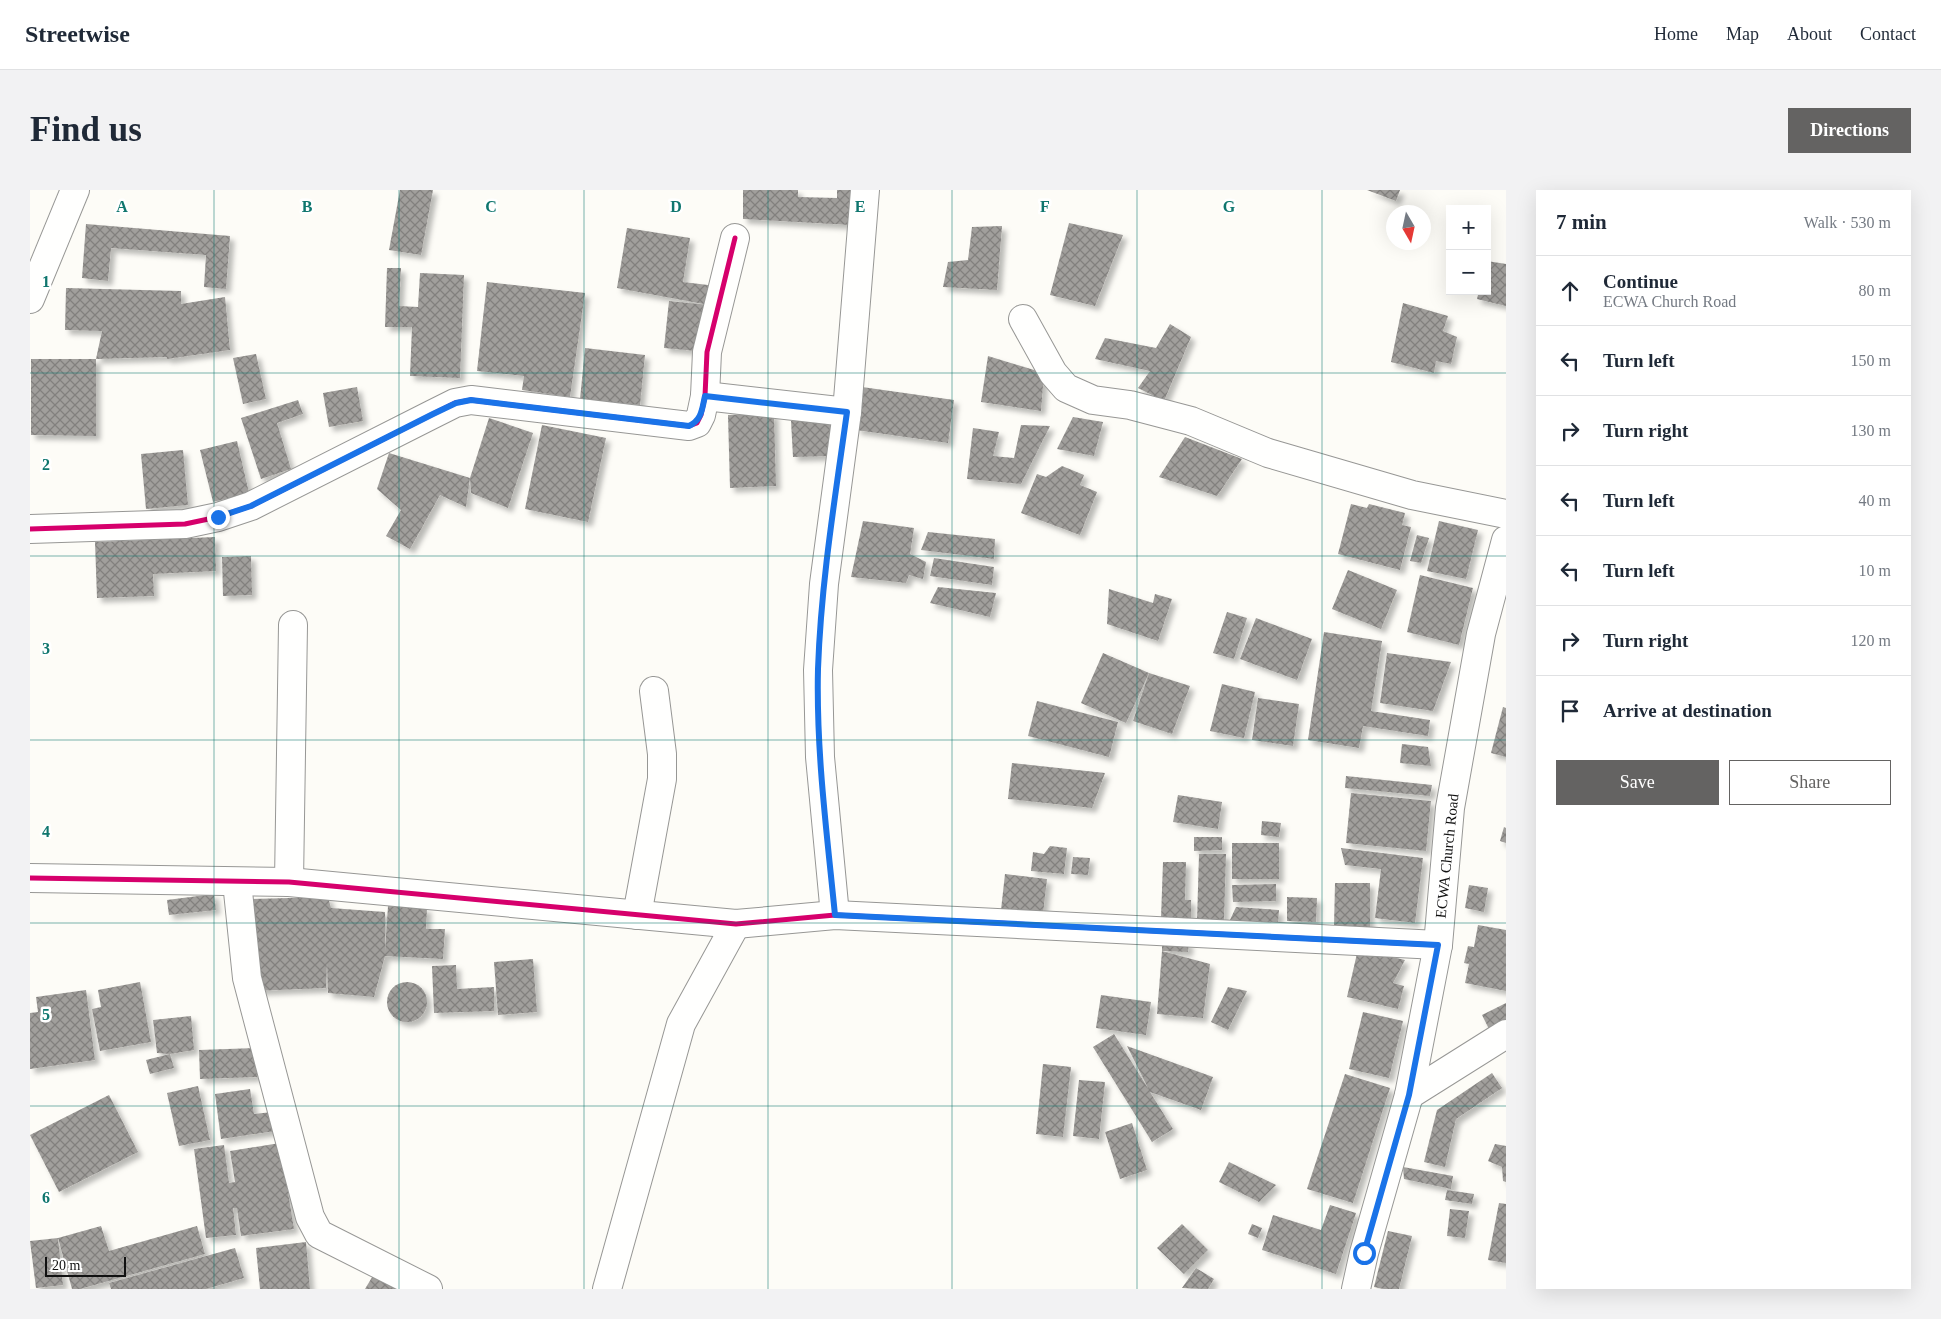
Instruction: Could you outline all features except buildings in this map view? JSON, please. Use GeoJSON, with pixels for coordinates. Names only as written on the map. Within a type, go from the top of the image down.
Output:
{"type":"FeatureCollection","features":[{"type":"Feature","properties":{"kind":"street"},"geometry":{"type":"LineString","coordinates":[[30,299],[75,190]]}},
{"type":"Feature","properties":{"kind":"street"},"geometry":{"type":"LineString","coordinates":[[835,915],[820,757],[818,670],[824,584],[847,412],[865,190]]}},
{"type":"Feature","properties":{"kind":"street"},"geometry":{"type":"LineString","coordinates":[[30,529],[186,524],[218,517],[251,506],[433,414],[456,403],[471,400],[689,426],[696,423],[701,416],[705,396],[707,352],[735,238]]}},
{"type":"Feature","properties":{"kind":"street"},"geometry":{"type":"LineString","coordinates":[[1023,319],[1053,373],[1066,388],[1093,400],[1130,405],[1192,422],[1268,453],[1412,496],[1506,514]]}},
{"type":"Feature","properties":{"kind":"street"},"geometry":{"type":"LineString","coordinates":[[705,396],[847,412]]}},
{"type":"Feature","properties":{"kind":"street","name":"ECWA Church Road"},"geometry":{"type":"LineString","coordinates":[[1356,1289],[1364,1253],[1409,1095],[1438,945],[1450,808],[1481,634],[1506,540]]}},
{"type":"Feature","properties":{"kind":"street"},"geometry":{"type":"LineString","coordinates":[[289,882],[293,625]]}},
{"type":"Feature","properties":{"kind":"street"},"geometry":{"type":"LineString","coordinates":[[637,914],[662,779],[662,754],[654,691]]}},
{"type":"Feature","properties":{"kind":"street"},"geometry":{"type":"LineString","coordinates":[[30,878],[289,882],[736,924],[835,915],[1438,945]]}},
{"type":"Feature","properties":{"kind":"street"},"geometry":{"type":"LineString","coordinates":[[237,882],[247,978],[310,1217],[319,1234],[428,1289]]}},
{"type":"Feature","properties":{"kind":"street"},"geometry":{"type":"LineString","coordinates":[[607,1289],[681,1024],[736,924]]}},
{"type":"Feature","properties":{"kind":"street"},"geometry":{"type":"LineString","coordinates":[[1409,1095],[1501,1045]]}},
{"type":"Feature","properties":{"kind":"cycle path"},"geometry":{"type":"LineString","coordinates":[[30,529],[185,524],[218,517],[251,506],[455,403],[471,400],[689,426],[697,423],[701,415],[705,396],[707,352],[735,238]]}},
{"type":"Feature","properties":{"kind":"cycle path"},"geometry":{"type":"LineString","coordinates":[[30,878],[289,882],[736,924],[835,915],[1438,945]]}},
{"type":"Feature","properties":{"kind":"route"},"geometry":{"type":"LineString","coordinates":[[218,517],[251,506],[433,414],[456,403],[471,400],[689,426],[696,423],[701,416],[705,396],[847,412],[824,584],[818,670],[820,757],[835,915],[1438,945],[1409,1095],[1364,1253]]}}]}
